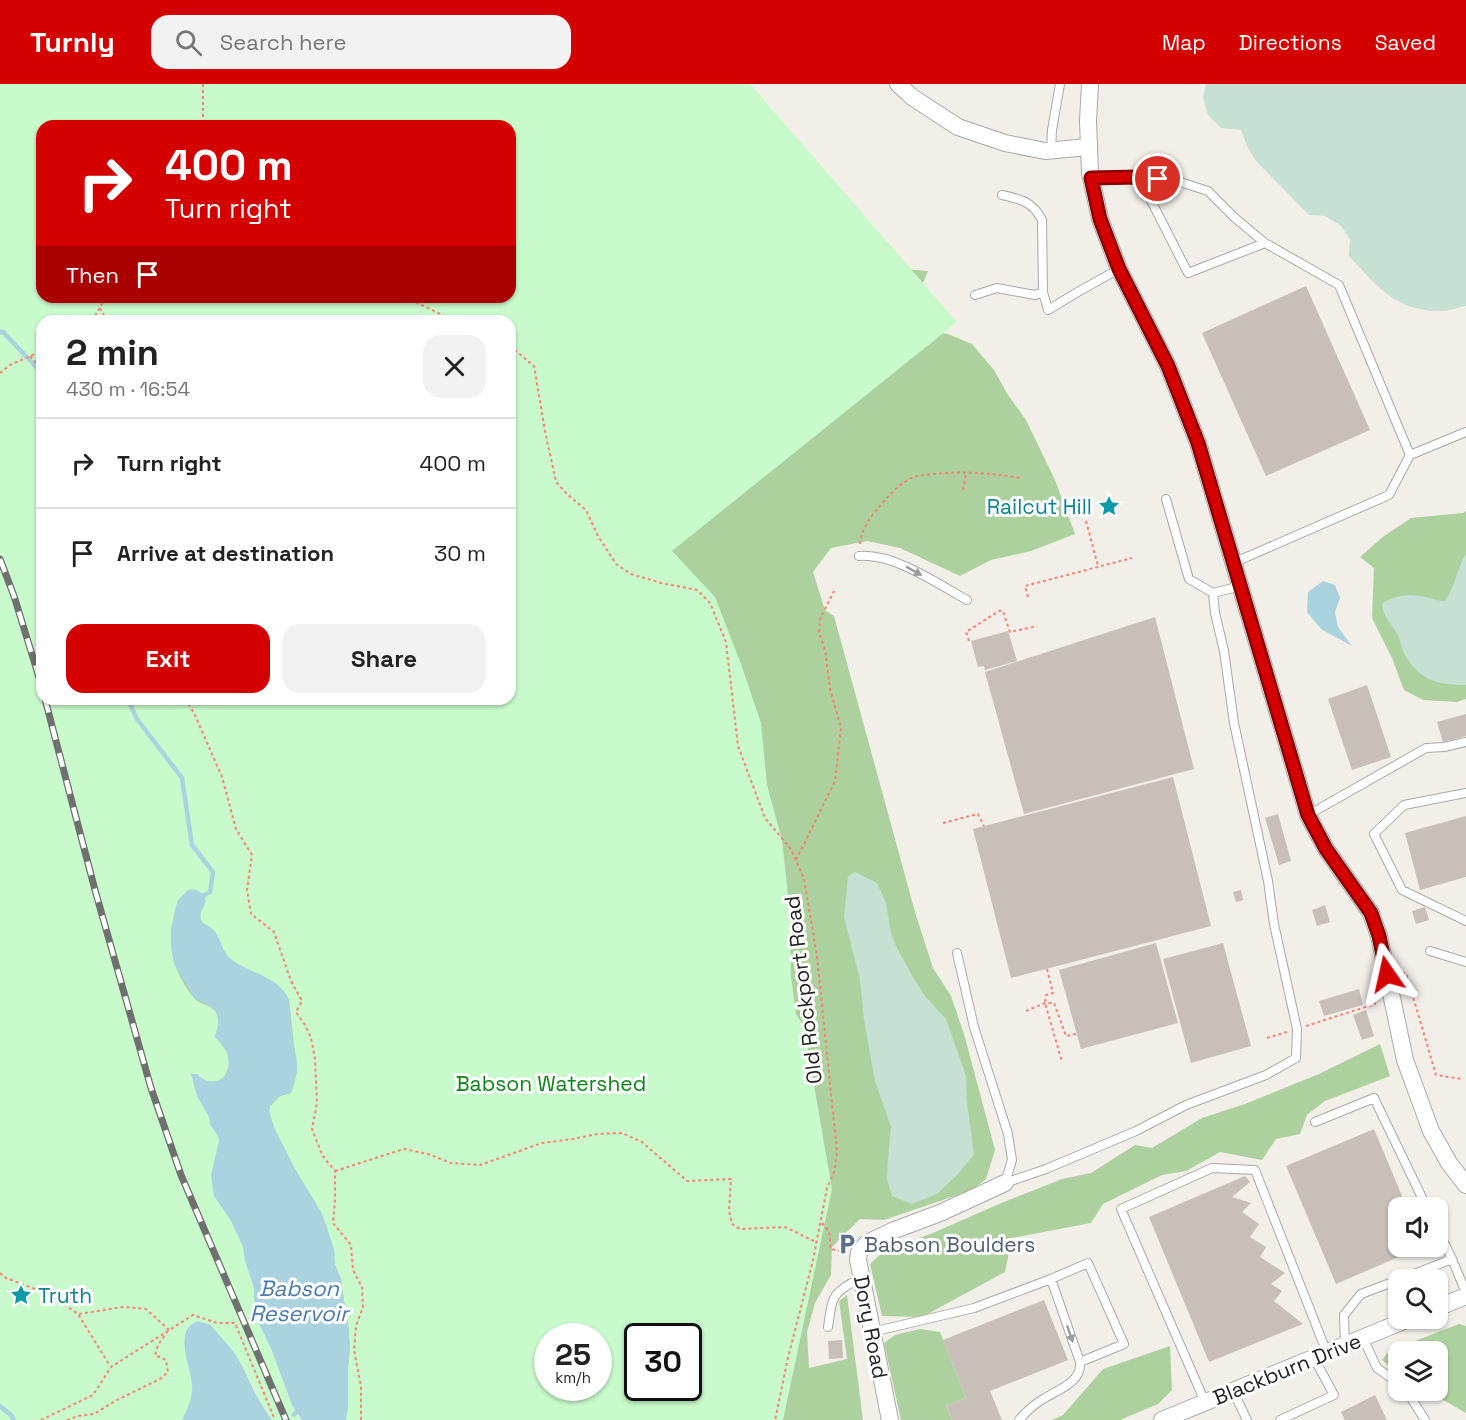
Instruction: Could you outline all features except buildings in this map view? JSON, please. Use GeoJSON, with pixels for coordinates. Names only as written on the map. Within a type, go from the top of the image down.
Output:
{"type":"FeatureCollection","features":[{"type":"Feature","properties":{"kind":"street"},"geometry":{"type":"LineString","coordinates":[[898,84],[912,97],[958,127],[1005,143],[1045,151],[1089,147]]}},
{"type":"Feature","properties":{"kind":"street"},"geometry":{"type":"LineString","coordinates":[[1090,84],[1091,178],[1100,219],[1119,269],[1168,366],[1198,443],[1308,815],[1326,849],[1371,913],[1379,936],[1405,1060],[1431,1131],[1449,1163],[1466,1185]]}},
{"type":"Feature","properties":{"kind":"street","name":"Dory Road"},"geometry":{"type":"LineString","coordinates":[[890,1420],[858,1260],[859,1252],[867,1243],[892,1231],[940,1213],[1005,1183]]}},
{"type":"Feature","properties":{"kind":"street"},"geometry":{"type":"LineString","coordinates":[[1448,1303],[1466,1294]]}},
{"type":"Feature","properties":{"kind":"street","name":"Blackburn Drive"},"geometry":{"type":"LineString","coordinates":[[1162,1420],[1388,1328]]}},
{"type":"Feature","properties":{"kind":"lane"},"geometry":{"type":"LineString","coordinates":[[1051,150],[1060,84]]}},
{"type":"Feature","properties":{"kind":"lane"},"geometry":{"type":"LineString","coordinates":[[1091,178],[1139,177],[1177,181],[1208,191],[1265,243],[1339,285],[1410,455]]}},
{"type":"Feature","properties":{"kind":"lane"},"geometry":{"type":"LineString","coordinates":[[1139,177],[1188,273],[1265,243]]}},
{"type":"Feature","properties":{"kind":"lane"},"geometry":{"type":"LineString","coordinates":[[1002,195],[1029,202],[1038,212],[1041,220],[1043,292],[1048,310],[1119,269]]}},
{"type":"Feature","properties":{"kind":"lane"},"geometry":{"type":"LineString","coordinates":[[975,296],[997,288],[1035,295],[1043,292]]}},
{"type":"Feature","properties":{"kind":"lane"},"geometry":{"type":"LineString","coordinates":[[1233,563],[1389,495],[1410,455],[1466,432]]}},
{"type":"Feature","properties":{"kind":"lane"},"geometry":{"type":"LineString","coordinates":[[1166,499],[1189,579],[1213,593],[1241,586]]}},
{"type":"Feature","properties":{"kind":"lane"},"geometry":{"type":"LineString","coordinates":[[860,556],[871,555],[896,561],[967,600]]}},
{"type":"Feature","properties":{"kind":"lane"},"geometry":{"type":"LineString","coordinates":[[1005,1183],[1046,1169],[1136,1131],[1186,1105],[1266,1075],[1296,1058],[1297,1029],[1234,723],[1213,593]]}},
{"type":"Feature","properties":{"kind":"lane"},"geometry":{"type":"LineString","coordinates":[[1308,815],[1426,748],[1466,742]]}},
{"type":"Feature","properties":{"kind":"lane"},"geometry":{"type":"LineString","coordinates":[[1466,793],[1404,805],[1374,834],[1402,890],[1466,921]]}},
{"type":"Feature","properties":{"kind":"lane"},"geometry":{"type":"LineString","coordinates":[[1430,951],[1466,962]]}},
{"type":"Feature","properties":{"kind":"lane"},"geometry":{"type":"LineString","coordinates":[[957,952],[974,1027],[1008,1134],[1012,1160],[1005,1183]]}},
{"type":"Feature","properties":{"kind":"lane"},"geometry":{"type":"LineString","coordinates":[[1314,1122],[1374,1098],[1422,1197]]}},
{"type":"Feature","properties":{"kind":"lane"},"geometry":{"type":"LineString","coordinates":[[1205,1402],[1121,1209],[1212,1168],[1255,1170],[1334,1395],[1280,1420]]}},
{"type":"Feature","properties":{"kind":"lane"},"geometry":{"type":"LineString","coordinates":[[1448,1251],[1466,1294]]}},
{"type":"Feature","properties":{"kind":"lane"},"geometry":{"type":"LineString","coordinates":[[1426,1269],[1452,1259]]}},
{"type":"Feature","properties":{"kind":"lane"},"geometry":{"type":"LineString","coordinates":[[872,1332],[975,1308],[1088,1263],[1124,1344],[1080,1362]]}},
{"type":"Feature","properties":{"kind":"lane"},"geometry":{"type":"LineString","coordinates":[[828,1327],[832,1301],[838,1291],[862,1277]]}},
{"type":"Feature","properties":{"kind":"lane"},"geometry":{"type":"LineString","coordinates":[[1018,1420],[1044,1398],[1073,1381],[1081,1370],[1051,1279]]}},
{"type":"Feature","properties":{"kind":"lane"},"geometry":{"type":"LineString","coordinates":[[1344,1346],[1344,1315],[1361,1294],[1388,1284]]}},
{"type":"Feature","properties":{"kind":"lane"},"geometry":{"type":"LineString","coordinates":[[1364,1338],[1377,1368],[1388,1376]]}},
{"type":"Feature","properties":{"kind":"lane"},"geometry":{"type":"LineString","coordinates":[[1233,1391],[1246,1420]]}},
{"type":"Feature","properties":{"kind":"lane"},"geometry":{"type":"LineString","coordinates":[[1413,1401],[1425,1420]]}},
{"type":"Feature","properties":{"kind":"path"},"geometry":{"type":"LineString","coordinates":[[203,84],[203,120]]}},
{"type":"Feature","properties":{"kind":"path"},"geometry":{"type":"LineString","coordinates":[[96,315],[103,303]]}},
{"type":"Feature","properties":{"kind":"path"},"geometry":{"type":"LineString","coordinates":[[418,303],[442,315]]}},
{"type":"Feature","properties":{"kind":"path"},"geometry":{"type":"LineString","coordinates":[[100,308],[104,315]]}},
{"type":"Feature","properties":{"kind":"path","name":"Old Rockport Road"},"geometry":{"type":"LineString","coordinates":[[516,351],[534,366],[556,482],[586,510],[598,536],[616,564],[631,574],[697,590],[710,603],[726,642],[738,746],[765,818],[791,849],[804,879],[817,956],[837,1152],[775,1420]]}},
{"type":"Feature","properties":{"kind":"path"},"geometry":{"type":"LineString","coordinates":[[0,373],[10,365],[36,354]]}},
{"type":"Feature","properties":{"kind":"path"},"geometry":{"type":"LineString","coordinates":[[28,357],[36,363]]}},
{"type":"Feature","properties":{"kind":"path"},"geometry":{"type":"LineString","coordinates":[[963,490],[966,473]]}},
{"type":"Feature","properties":{"kind":"path"},"geometry":{"type":"LineString","coordinates":[[860,556],[860,540],[865,527],[883,502],[904,482],[916,476],[983,473],[1021,478]]}},
{"type":"Feature","properties":{"kind":"path"},"geometry":{"type":"LineString","coordinates":[[1086,521],[1098,566]]}},
{"type":"Feature","properties":{"kind":"path"},"geometry":{"type":"LineString","coordinates":[[1028,597],[1025,586],[1132,558]]}},
{"type":"Feature","properties":{"kind":"path"},"geometry":{"type":"LineString","coordinates":[[796,860],[835,781],[842,728],[830,689],[825,651],[819,632],[820,618],[834,591]]}},
{"type":"Feature","properties":{"kind":"path"},"geometry":{"type":"LineString","coordinates":[[969,641],[966,632],[999,611],[1003,611],[1010,632],[1037,626]]}},
{"type":"Feature","properties":{"kind":"path"},"geometry":{"type":"LineString","coordinates":[[189,705],[222,777],[236,829],[252,855],[247,890],[251,914],[274,932],[291,981],[302,1001],[296,1012],[311,1038],[315,1059],[317,1103],[312,1129],[322,1155],[335,1171],[333,1223],[351,1245],[353,1270],[362,1287],[363,1307],[356,1326],[354,1350],[361,1386],[361,1420]]}},
{"type":"Feature","properties":{"kind":"path"},"geometry":{"type":"LineString","coordinates":[[943,823],[978,814],[984,826]]}},
{"type":"Feature","properties":{"kind":"path"},"geometry":{"type":"LineString","coordinates":[[1047,969],[1053,993],[1046,995],[1045,1003],[1062,1062]]}},
{"type":"Feature","properties":{"kind":"path"},"geometry":{"type":"LineString","coordinates":[[1387,974],[1406,972],[1436,1075],[1462,1079]]}},
{"type":"Feature","properties":{"kind":"path"},"geometry":{"type":"LineString","coordinates":[[1267,1038],[1375,1004],[1374,992]]}},
{"type":"Feature","properties":{"kind":"path"},"geometry":{"type":"LineString","coordinates":[[1026,1011],[1045,1003],[1054,1003],[1066,1036],[1076,1034]]}},
{"type":"Feature","properties":{"kind":"path"},"geometry":{"type":"LineString","coordinates":[[335,1171],[404,1149],[428,1154],[451,1163],[480,1165],[542,1143],[597,1134],[622,1133],[642,1142],[687,1180],[731,1179],[729,1211],[732,1224],[740,1229],[785,1227],[816,1243]]}},
{"type":"Feature","properties":{"kind":"path"},"geometry":{"type":"LineString","coordinates":[[821,1222],[829,1231],[831,1249],[842,1252],[859,1252]]}},
{"type":"Feature","properties":{"kind":"path"},"geometry":{"type":"LineString","coordinates":[[0,1273],[6,1278],[51,1295],[78,1314],[111,1367]]}},
{"type":"Feature","properties":{"kind":"path"},"geometry":{"type":"LineString","coordinates":[[78,1314],[123,1307],[146,1309],[169,1330]]}},
{"type":"Feature","properties":{"kind":"path"},"geometry":{"type":"LineString","coordinates":[[42,1419],[93,1395],[111,1367],[193,1315],[217,1323],[236,1323],[275,1420]]}},
{"type":"Feature","properties":{"kind":"path"},"geometry":{"type":"LineString","coordinates":[[68,1420],[94,1414],[160,1379],[168,1372],[166,1360],[155,1354],[158,1345],[169,1330]]}},
{"type":"Feature","properties":{"kind":"path"},"geometry":{"type":"LineString","coordinates":[[42,1419],[49,1420]]}},
{"type":"Feature","properties":{"kind":"green space","name":"Babson Watershed"},"geometry":{"type":"Polygon","coordinates":[[[0,84],[744,84],[904,269],[928,271],[911,312],[921,330],[948,334],[972,344],[994,370],[1026,420],[1055,480],[1075,534],[1031,551],[991,560],[960,576],[900,548],[867,541],[831,548],[813,572],[825,610],[834,616],[915,912],[933,968],[951,996],[964,1034],[995,1150],[986,1179],[972,1190],[884,1220],[860,1219],[832,1247],[831,1275],[815,1303],[807,1332],[809,1368],[847,1359],[839,1301],[847,1295],[863,1420],[346,1420],[347,1413],[79,794],[483,705],[516,705],[516,315],[41,315],[39,303],[516,303],[516,120],[36,120],[36,287],[0,84]]]}},
{"type":"Feature","properties":{"kind":"green space","name":"Babson Watershed"},"geometry":{"type":"Polygon","coordinates":[[[0,84],[750,84],[957,322],[672,551],[715,597],[761,723],[767,785],[782,840],[790,914],[791,977],[796,1014],[804,1027],[832,1189],[783,1420],[346,1420],[350,1347],[341,1279],[335,1265],[334,1250],[321,1212],[296,1171],[275,1130],[269,1112],[270,1106],[280,1096],[291,1093],[297,1072],[289,1000],[277,985],[243,968],[228,957],[215,932],[202,922],[201,911],[178,900],[172,926],[175,963],[179,975],[194,998],[217,1014],[218,1026],[215,1037],[225,1048],[229,1061],[225,1075],[218,1081],[202,1080],[191,1075],[197,1096],[219,1141],[211,1175],[214,1196],[231,1221],[243,1247],[254,1288],[254,1311],[292,1405],[302,1420],[272,1420],[260,1402],[238,1357],[210,1325],[205,1323],[194,1323],[188,1327],[185,1335],[192,1390],[190,1403],[182,1420],[0,1420],[0,84]]]}},
{"type":"Feature","properties":{"kind":"green space"},"geometry":{"type":"Polygon","coordinates":[[[1206,84],[1466,84],[1466,306],[1443,311],[1427,310],[1413,307],[1389,296],[1349,256],[1350,239],[1340,225],[1325,216],[1309,215],[1256,161],[1241,130],[1221,128],[1208,115],[1203,97],[1206,84]]]}},
{"type":"Feature","properties":{"kind":"green space"},"geometry":{"type":"Polygon","coordinates":[[[1466,511],[1466,699],[1457,702],[1423,700],[1404,690],[1392,658],[1372,618],[1374,568],[1360,557],[1384,536],[1411,518],[1466,511]]]}},
{"type":"Feature","properties":{"kind":"green space"},"geometry":{"type":"Polygon","coordinates":[[[1466,554],[1466,685],[1446,684],[1429,679],[1415,669],[1403,651],[1398,635],[1386,616],[1382,604],[1395,597],[1410,595],[1445,601],[1466,554]]]}},
{"type":"Feature","properties":{"kind":"green space"},"geometry":{"type":"Polygon","coordinates":[[[855,872],[877,883],[886,903],[891,933],[896,946],[925,996],[946,1019],[966,1076],[974,1154],[958,1174],[937,1194],[912,1204],[892,1196],[887,1179],[891,1127],[875,1081],[864,1020],[860,980],[844,917],[848,877],[855,872]]]}},
{"type":"Feature","properties":{"kind":"green space"},"geometry":{"type":"Polygon","coordinates":[[[1380,1044],[1390,1076],[1325,1101],[1307,1115],[1300,1134],[1276,1139],[1262,1160],[1220,1152],[1186,1171],[1162,1175],[1103,1204],[1091,1223],[1012,1238],[1005,1272],[922,1317],[882,1316],[870,1264],[884,1251],[1062,1179],[1091,1173],[1135,1145],[1152,1148],[1202,1118],[1245,1104],[1319,1074],[1380,1044]]]}},
{"type":"Feature","properties":{"kind":"green space"},"geometry":{"type":"Polygon","coordinates":[[[1459,1324],[1466,1326],[1466,1413],[1445,1401],[1448,1401],[1448,1341],[1415,1341],[1459,1324]]]}},
{"type":"Feature","properties":{"kind":"green space"},"geometry":{"type":"Polygon","coordinates":[[[920,1329],[940,1332],[966,1398],[946,1406],[952,1420],[901,1420],[884,1343],[895,1335],[920,1329]]]}},
{"type":"Feature","properties":{"kind":"green space"},"geometry":{"type":"Polygon","coordinates":[[[1170,1346],[1172,1390],[1158,1404],[1120,1420],[1052,1420],[1063,1415],[1103,1369],[1170,1346]]]}},
{"type":"Feature","properties":{"kind":"green space"},"geometry":{"type":"Polygon","coordinates":[[[1388,1352],[1388,1365],[1382,1360],[1388,1352]]]}},
{"type":"Feature","properties":{"kind":"water"},"geometry":{"type":"Polygon","coordinates":[[[1323,581],[1335,585],[1340,598],[1335,612],[1338,627],[1352,646],[1321,629],[1307,612],[1308,592],[1323,581]]]}},
{"type":"Feature","properties":{"kind":"water","name":"Babson Reservoir"},"geometry":{"type":"Polygon","coordinates":[[[194,889],[205,897],[206,901],[200,918],[202,922],[216,933],[228,957],[268,978],[288,997],[297,1073],[291,1093],[279,1096],[270,1106],[269,1112],[275,1130],[296,1171],[321,1212],[334,1250],[335,1265],[341,1279],[350,1347],[346,1420],[302,1420],[292,1405],[254,1311],[254,1288],[243,1247],[231,1221],[214,1196],[211,1175],[219,1141],[197,1096],[191,1074],[197,1074],[209,1081],[220,1080],[227,1071],[228,1057],[225,1049],[215,1037],[218,1025],[217,1014],[210,1006],[194,998],[174,964],[171,946],[171,929],[178,900],[188,890],[194,889]]]}},
{"type":"Feature","properties":{"kind":"water","name":"Babson Reservoir"},"geometry":{"type":"Polygon","coordinates":[[[198,1321],[211,1325],[232,1350],[272,1420],[182,1420],[192,1394],[184,1340],[190,1325],[198,1321]]]}},
{"type":"Feature","properties":{"kind":"waterway"},"geometry":{"type":"LineString","coordinates":[[0,332],[3,332],[36,367]]}},
{"type":"Feature","properties":{"kind":"waterway"},"geometry":{"type":"LineString","coordinates":[[130,705],[137,719],[182,778],[192,845],[213,872],[210,892],[200,897]]}},
{"type":"Feature","properties":{"kind":"waterway"},"geometry":{"type":"LineString","coordinates":[[0,1406],[14,1420]]}},
{"type":"Feature","properties":{"kind":"waterway"},"geometry":{"type":"LineString","coordinates":[[294,1415],[300,1407]]}},
{"type":"Feature","properties":{"kind":"railway"},"geometry":{"type":"LineString","coordinates":[[0,559],[36,668]]}},
{"type":"Feature","properties":{"kind":"railway"},"geometry":{"type":"LineString","coordinates":[[47,705],[95,890],[151,1088],[181,1175],[286,1420]]}},
{"type":"Feature","properties":{"kind":"place","name":"Railcut Hill"},"geometry":{"type":"Point","coordinates":[1109,506]}},
{"type":"Feature","properties":{"kind":"place","name":"Babson Boulders"},"geometry":{"type":"Point","coordinates":[847,1244]}},
{"type":"Feature","properties":{"kind":"place","name":"Truth"},"geometry":{"type":"Point","coordinates":[21,1295]}},
{"type":"Feature","properties":{"kind":"route"},"geometry":{"type":"LineString","coordinates":[[1158,179],[1091,178],[1100,219],[1119,269],[1168,366],[1198,443],[1308,815],[1326,849],[1371,913],[1379,936],[1387,974]]}}]}
